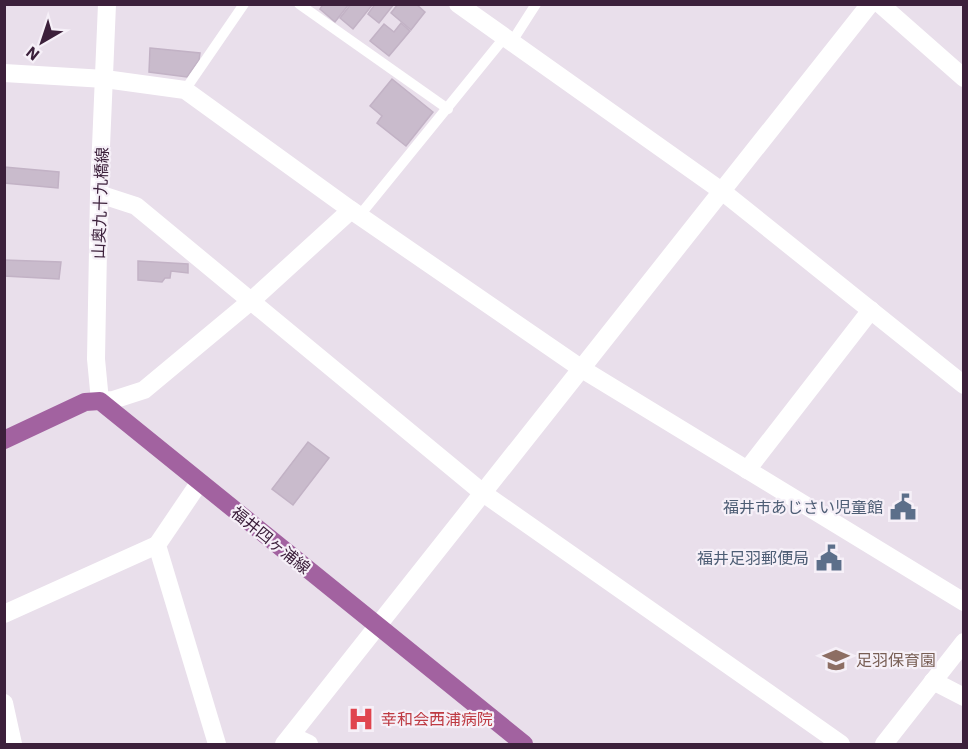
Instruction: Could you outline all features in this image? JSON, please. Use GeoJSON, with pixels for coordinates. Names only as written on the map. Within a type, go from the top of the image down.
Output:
{"type":"FeatureCollection","features":[{"type":"Feature","properties":{"kind":"main road"},"geometry":{"type":"LineString","coordinates":[[4,440],[85,402],[100,401]]}},
{"type":"Feature","properties":{"kind":"main road","name":"福井四ヶ浦線"},"geometry":{"type":"LineString","coordinates":[[100,401],[524,744]]}},
{"type":"Feature","properties":{"kind":"street","name":"山奥九十九橋線"},"geometry":{"type":"LineString","coordinates":[[100,401],[96,369],[99,194],[107,4]]}},
{"type":"Feature","properties":{"kind":"street"},"geometry":{"type":"LineString","coordinates":[[458,4],[723,192],[963,385]]}},
{"type":"Feature","properties":{"kind":"street"},"geometry":{"type":"LineString","coordinates":[[309,744],[288,740],[870,4]]}},
{"type":"Feature","properties":{"kind":"street"},"geometry":{"type":"LineString","coordinates":[[880,4],[963,78]]}},
{"type":"Feature","properties":{"kind":"street"},"geometry":{"type":"LineString","coordinates":[[4,73],[105,79],[185,90],[582,369],[963,602]]}},
{"type":"Feature","properties":{"kind":"street"},"geometry":{"type":"LineString","coordinates":[[99,194],[136,206],[483,493],[841,744]]}},
{"type":"Feature","properties":{"kind":"street"},"geometry":{"type":"LineString","coordinates":[[100,401],[112,400],[144,390],[356,212]]}},
{"type":"Feature","properties":{"kind":"street"},"geometry":{"type":"LineString","coordinates":[[747,470],[871,310]]}},
{"type":"Feature","properties":{"kind":"street"},"geometry":{"type":"LineString","coordinates":[[4,614],[157,546],[199,483]]}},
{"type":"Feature","properties":{"kind":"street"},"geometry":{"type":"LineString","coordinates":[[157,546],[217,744]]}},
{"type":"Feature","properties":{"kind":"street"},"geometry":{"type":"LineString","coordinates":[[884,744],[963,642]]}},
{"type":"Feature","properties":{"kind":"street"},"geometry":{"type":"LineString","coordinates":[[933,681],[963,697]]}},
{"type":"Feature","properties":{"kind":"street"},"geometry":{"type":"LineString","coordinates":[[4,703],[13,744]]}},
{"type":"Feature","properties":{"kind":"lane"},"geometry":{"type":"LineString","coordinates":[[185,90],[244,4]]}},
{"type":"Feature","properties":{"kind":"lane"},"geometry":{"type":"LineString","coordinates":[[299,4],[447,109]]}},
{"type":"Feature","properties":{"kind":"lane"},"geometry":{"type":"LineString","coordinates":[[356,212],[508,41],[536,4]]}},
{"type":"Feature","properties":{"kind":"building"},"geometry":{"type":"Polygon","coordinates":[[[323,4],[349,4],[335,22],[320,9],[323,4]]]}},
{"type":"Feature","properties":{"kind":"building"},"geometry":{"type":"Polygon","coordinates":[[[351,4],[373,4],[353,29],[340,18],[351,4]]]}},
{"type":"Feature","properties":{"kind":"building"},"geometry":{"type":"Polygon","coordinates":[[[375,4],[394,4],[379,23],[368,14],[375,4]]]}},
{"type":"Feature","properties":{"kind":"building"},"geometry":{"type":"Polygon","coordinates":[[[398,4],[416,4],[425,12],[411,30],[391,13],[398,4]]]}},
{"type":"Feature","properties":{"kind":"building"},"geometry":{"type":"Polygon","coordinates":[[[401,23],[410,31],[389,56],[370,41],[384,24],[394,32],[401,23]]]}},
{"type":"Feature","properties":{"kind":"building"},"geometry":{"type":"Polygon","coordinates":[[[150,48],[200,53],[199,60],[187,77],[149,72],[150,48]]]}},
{"type":"Feature","properties":{"kind":"building"},"geometry":{"type":"Polygon","coordinates":[[[392,79],[433,112],[406,146],[377,123],[382,116],[370,106],[392,79]]]}},
{"type":"Feature","properties":{"kind":"building"},"geometry":{"type":"Polygon","coordinates":[[[4,167],[59,172],[58,188],[4,183],[4,167]]]}},
{"type":"Feature","properties":{"kind":"building"},"geometry":{"type":"Polygon","coordinates":[[[4,260],[61,262],[59,279],[4,276],[4,260]]]}},
{"type":"Feature","properties":{"kind":"building"},"geometry":{"type":"Polygon","coordinates":[[[138,261],[188,264],[188,273],[171,271],[170,278],[165,278],[162,282],[138,280],[138,261]]]}},
{"type":"Feature","properties":{"kind":"building"},"geometry":{"type":"Polygon","coordinates":[[[308,442],[329,458],[293,505],[272,489],[308,442]]]}},
{"type":"Feature","properties":{"kind":"place","name":"福井市あじさい児童館"},"geometry":{"type":"Point","coordinates":[903,507]}},
{"type":"Feature","properties":{"kind":"place","name":"福井足羽郵便局"},"geometry":{"type":"Point","coordinates":[829,558]}},
{"type":"Feature","properties":{"kind":"place","name":"足羽保育園"},"geometry":{"type":"Point","coordinates":[836,660]}},
{"type":"Feature","properties":{"kind":"place","name":"幸和会西浦病院"},"geometry":{"type":"Point","coordinates":[361,719]}}]}
